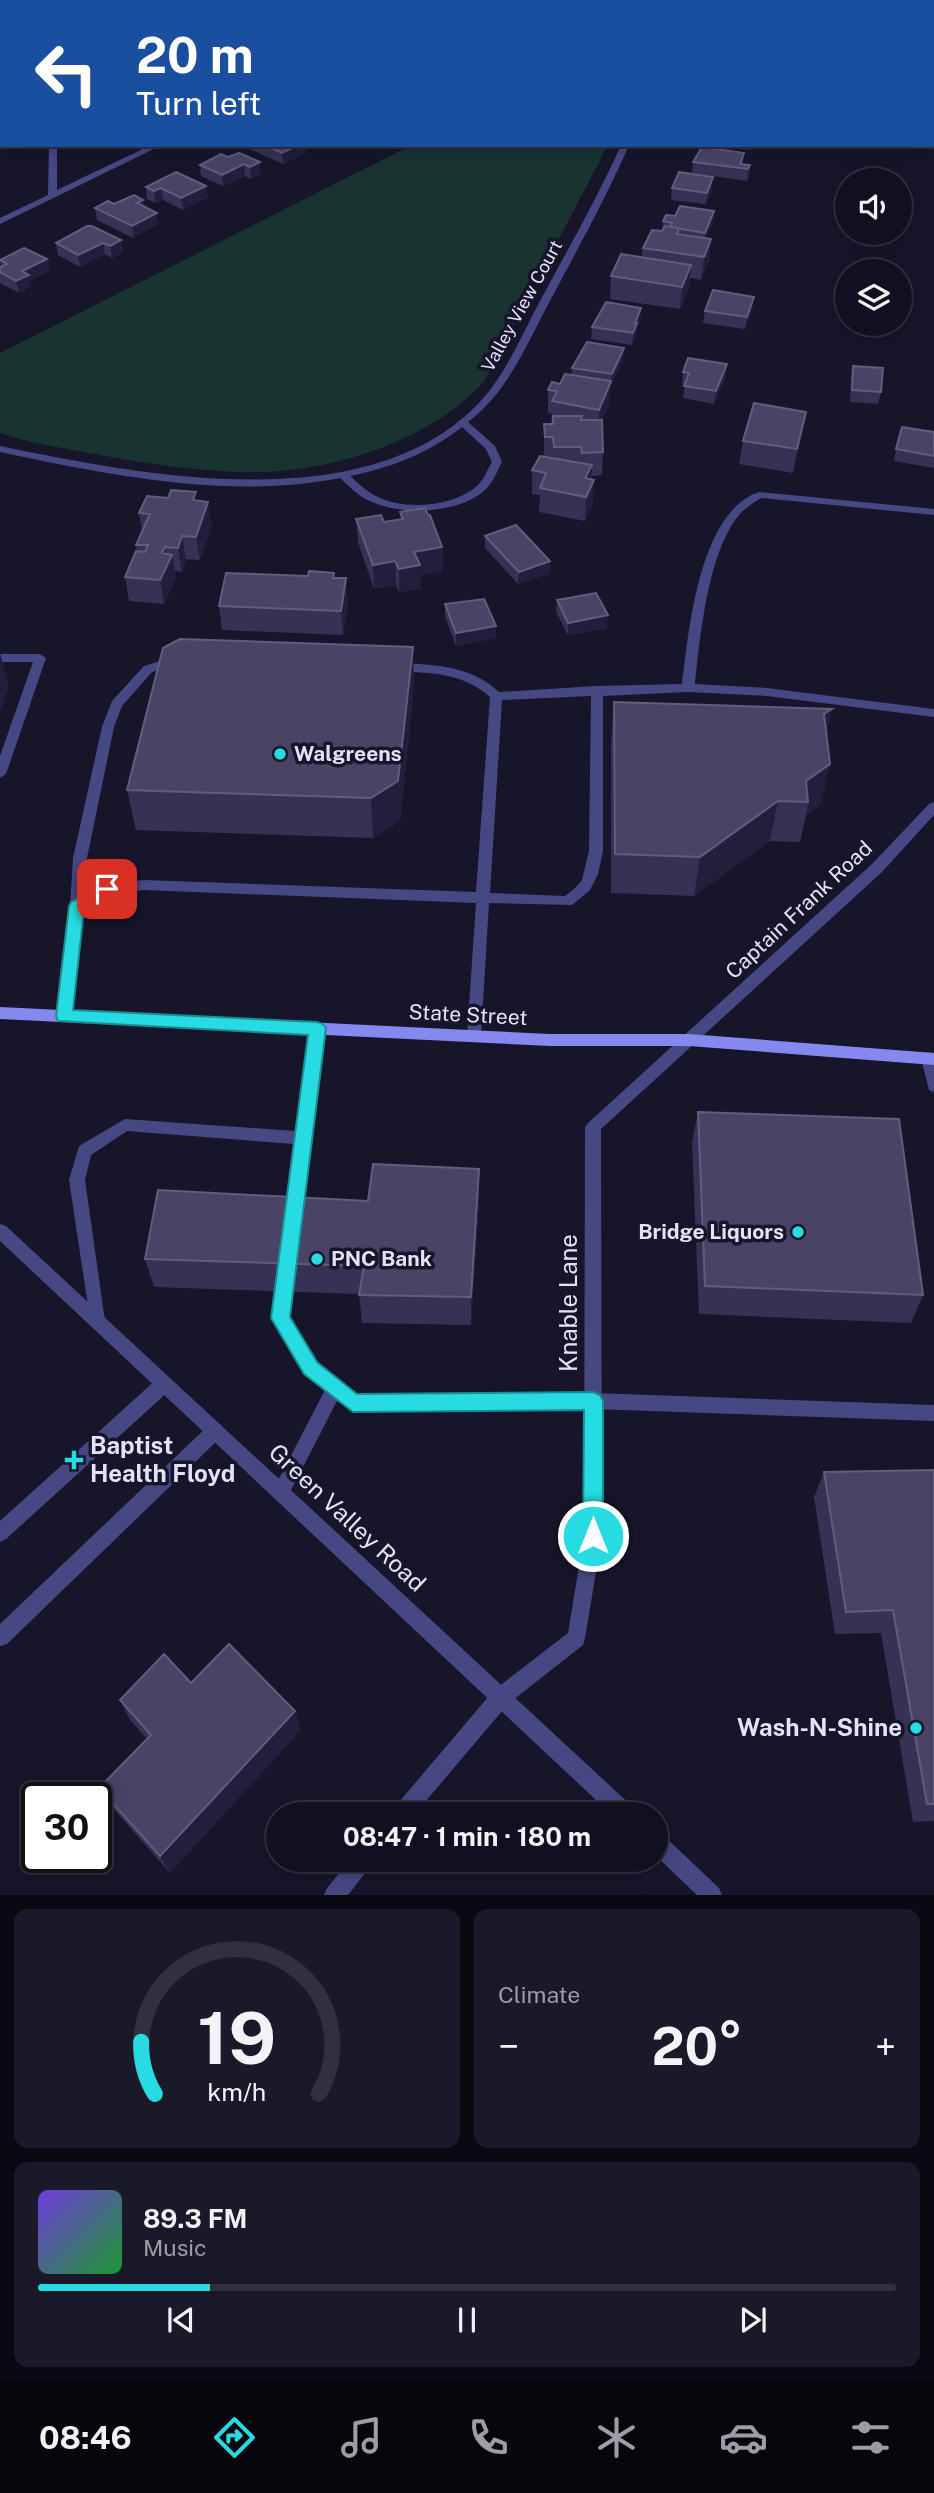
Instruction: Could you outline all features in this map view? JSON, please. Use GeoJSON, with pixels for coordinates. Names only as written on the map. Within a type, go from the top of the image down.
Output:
{"type":"FeatureCollection","features":[{"type":"Feature","properties":{"kind":"main road","name":"State Street"},"geometry":{"type":"LineString","coordinates":[[0,1013],[550,1040],[689,1040],[931,1058]]}},
{"type":"Feature","properties":{"kind":"street"},"geometry":{"type":"LineString","coordinates":[[52,195],[53,147]]}},
{"type":"Feature","properties":{"kind":"street"},"geometry":{"type":"LineString","coordinates":[[0,220],[154,147]]}},
{"type":"Feature","properties":{"kind":"street","name":"Valley View Court"},"geometry":{"type":"LineString","coordinates":[[0,449],[128,473],[204,482],[284,482],[342,474],[394,460],[427,447],[463,423],[495,392],[624,147]]}},
{"type":"Feature","properties":{"kind":"street"},"geometry":{"type":"LineString","coordinates":[[342,474],[370,498],[383,503],[420,508],[456,500],[477,491],[486,483],[497,462],[491,448],[463,423]]}},
{"type":"Feature","properties":{"kind":"street"},"geometry":{"type":"LineString","coordinates":[[688,688],[696,620],[714,557],[734,513],[759,495],[934,512]]}},
{"type":"Feature","properties":{"kind":"street"},"geometry":{"type":"LineString","coordinates":[[0,658],[40,658],[0,774]]}},
{"type":"Feature","properties":{"kind":"street"},"geometry":{"type":"LineString","coordinates":[[64,1016],[80,858],[108,727],[116,704],[148,669],[165,662],[192,658]]}},
{"type":"Feature","properties":{"kind":"street"},"geometry":{"type":"LineString","coordinates":[[377,666],[468,674],[483,682],[496,696],[474,1036]]}},
{"type":"Feature","properties":{"kind":"street"},"geometry":{"type":"LineString","coordinates":[[496,696],[688,688],[767,692],[934,713]]}},
{"type":"Feature","properties":{"kind":"street"},"geometry":{"type":"LineString","coordinates":[[77,906],[107,889],[122,885],[567,901],[585,888],[592,873],[596,851],[597,690]]}},
{"type":"Feature","properties":{"kind":"street","name":"Captain Frank Road"},"geometry":{"type":"LineString","coordinates":[[689,1040],[877,868],[934,807]]}},
{"type":"Feature","properties":{"kind":"street"},"geometry":{"type":"LineString","coordinates":[[291,1225],[317,1028]]}},
{"type":"Feature","properties":{"kind":"street","name":"Knable Lane"},"geometry":{"type":"LineString","coordinates":[[412,1802],[501,1697],[576,1638],[593,1536],[593,1127],[689,1040]]}},
{"type":"Feature","properties":{"kind":"street"},"geometry":{"type":"LineString","coordinates":[[931,1058],[934,1086]]}},
{"type":"Feature","properties":{"kind":"street"},"geometry":{"type":"LineString","coordinates":[[97,1321],[77,1180],[84,1151],[125,1125],[302,1138]]}},
{"type":"Feature","properties":{"kind":"street","name":"Green Valley Road"},"geometry":{"type":"LineString","coordinates":[[0,1231],[613,1802]]}},
{"type":"Feature","properties":{"kind":"street"},"geometry":{"type":"LineString","coordinates":[[288,1252],[280,1318],[310,1368],[353,1403],[593,1401],[934,1413]]}},
{"type":"Feature","properties":{"kind":"street"},"geometry":{"type":"LineString","coordinates":[[0,1533],[164,1384]]}},
{"type":"Feature","properties":{"kind":"street"},"geometry":{"type":"LineString","coordinates":[[281,1492],[335,1388]]}},
{"type":"Feature","properties":{"kind":"street"},"geometry":{"type":"LineString","coordinates":[[0,1637],[215,1431]]}},
{"type":"Feature","properties":{"kind":"street"},"geometry":{"type":"LineString","coordinates":[[668,1853],[712,1895]]}},
{"type":"Feature","properties":{"kind":"street"},"geometry":{"type":"LineString","coordinates":[[334,1895],[353,1872]]}},
{"type":"Feature","properties":{"kind":"green space"},"geometry":{"type":"Polygon","coordinates":[[[408,147],[607,147],[485,380],[435,422],[371,452],[303,468],[237,472],[163,465],[22,439],[0,433],[0,353],[408,147]]]}},
{"type":"Feature","properties":{"kind":"building"},"geometry":{"type":"Polygon","coordinates":[[[269,147],[294,147],[282,153],[269,147]]]}},
{"type":"Feature","properties":{"kind":"building"},"geometry":{"type":"Polygon","coordinates":[[[702,147],[744,153],[740,164],[750,165],[748,169],[693,162],[702,147]]]}},
{"type":"Feature","properties":{"kind":"building"},"geometry":{"type":"Polygon","coordinates":[[[239,153],[260,162],[250,167],[244,164],[222,175],[200,165],[221,154],[228,157],[239,153]]]}},
{"type":"Feature","properties":{"kind":"building"},"geometry":{"type":"Polygon","coordinates":[[[176,172],[206,186],[181,198],[161,188],[154,191],[146,187],[176,172]]]}},
{"type":"Feature","properties":{"kind":"building"},"geometry":{"type":"Polygon","coordinates":[[[679,172],[713,177],[707,193],[672,188],[679,172]]]}},
{"type":"Feature","properties":{"kind":"building"},"geometry":{"type":"Polygon","coordinates":[[[134,195],[143,200],[137,203],[157,213],[132,226],[95,208],[108,201],[114,204],[134,195]]]}},
{"type":"Feature","properties":{"kind":"building"},"geometry":{"type":"Polygon","coordinates":[[[680,206],[714,211],[705,233],[670,227],[672,223],[663,221],[666,215],[675,216],[680,206]]]}},
{"type":"Feature","properties":{"kind":"building"},"geometry":{"type":"Polygon","coordinates":[[[87,226],[121,240],[110,246],[103,243],[78,255],[56,243],[87,226]]]}},
{"type":"Feature","properties":{"kind":"building"},"geometry":{"type":"Polygon","coordinates":[[[665,226],[679,228],[677,234],[711,239],[704,257],[643,248],[652,230],[662,231],[665,226]]]}},
{"type":"Feature","properties":{"kind":"building"},"geometry":{"type":"Polygon","coordinates":[[[24,248],[47,259],[22,271],[29,275],[16,281],[0,272],[0,267],[7,264],[0,260],[24,248]]]}},
{"type":"Feature","properties":{"kind":"building"},"geometry":{"type":"Polygon","coordinates":[[[621,254],[691,265],[682,287],[611,276],[621,254]]]}},
{"type":"Feature","properties":{"kind":"building"},"geometry":{"type":"Polygon","coordinates":[[[713,290],[754,297],[747,317],[705,311],[713,290]]]}},
{"type":"Feature","properties":{"kind":"building"},"geometry":{"type":"Polygon","coordinates":[[[606,302],[641,308],[633,333],[592,327],[606,302]]]}},
{"type":"Feature","properties":{"kind":"building"},"geometry":{"type":"Polygon","coordinates":[[[587,342],[624,348],[612,374],[572,368],[587,342]]]}},
{"type":"Feature","properties":{"kind":"building"},"geometry":{"type":"Polygon","coordinates":[[[688,358],[727,364],[716,391],[684,386],[689,373],[683,372],[688,358]]]}},
{"type":"Feature","properties":{"kind":"building"},"geometry":{"type":"Polygon","coordinates":[[[853,366],[883,368],[881,392],[852,390],[853,366]]]}},
{"type":"Feature","properties":{"kind":"building"},"geometry":{"type":"Polygon","coordinates":[[[565,374],[611,381],[599,410],[552,401],[557,391],[548,390],[552,382],[560,384],[565,374]]]}},
{"type":"Feature","properties":{"kind":"building"},"geometry":{"type":"Polygon","coordinates":[[[754,403],[806,412],[797,449],[743,441],[754,403]]]}},
{"type":"Feature","properties":{"kind":"building"},"geometry":{"type":"Polygon","coordinates":[[[553,416],[582,416],[581,420],[602,420],[603,452],[582,453],[581,447],[554,447],[553,437],[545,437],[544,424],[553,424],[553,416]]]}},
{"type":"Feature","properties":{"kind":"building"},"geometry":{"type":"Polygon","coordinates":[[[902,427],[934,432],[934,456],[896,449],[902,427]]]}},
{"type":"Feature","properties":{"kind":"building"},"geometry":{"type":"Polygon","coordinates":[[[540,456],[592,465],[585,478],[594,480],[586,497],[540,488],[546,473],[532,470],[540,456]]]}},
{"type":"Feature","properties":{"kind":"building"},"geometry":{"type":"Polygon","coordinates":[[[171,490],[196,492],[193,500],[208,502],[196,537],[182,536],[178,548],[165,547],[162,553],[172,555],[160,580],[125,577],[136,551],[145,552],[148,545],[136,545],[150,514],[139,513],[147,496],[168,498],[171,490]]]}},
{"type":"Feature","properties":{"kind":"building"},"geometry":{"type":"Polygon","coordinates":[[[425,508],[442,547],[414,552],[420,565],[399,569],[395,561],[373,565],[356,519],[381,515],[384,522],[403,519],[400,512],[425,508]]]}},
{"type":"Feature","properties":{"kind":"building"},"geometry":{"type":"Polygon","coordinates":[[[516,525],[550,561],[519,572],[485,536],[516,525]]]}},
{"type":"Feature","properties":{"kind":"building"},"geometry":{"type":"Polygon","coordinates":[[[309,571],[334,573],[333,578],[346,578],[341,611],[219,606],[226,573],[308,576],[309,571]]]}},
{"type":"Feature","properties":{"kind":"building"},"geometry":{"type":"Polygon","coordinates":[[[596,593],[608,615],[568,623],[557,600],[596,593]]]}},
{"type":"Feature","properties":{"kind":"building"},"geometry":{"type":"Polygon","coordinates":[[[484,599],[496,626],[456,633],[445,604],[484,599]]]}},
{"type":"Feature","properties":{"kind":"building","name":"Walgreens"},"geometry":{"type":"Polygon","coordinates":[[[180,639],[413,647],[398,781],[371,798],[127,790],[163,648],[180,639]]]}},
{"type":"Feature","properties":{"kind":"building"},"geometry":{"type":"Polygon","coordinates":[[[614,702],[832,709],[824,714],[830,764],[806,781],[808,802],[778,801],[700,857],[615,854],[614,702]]]}},
{"type":"Feature","properties":{"kind":"building","name":"Bridge Liquors"},"geometry":{"type":"Polygon","coordinates":[[[698,1112],[899,1119],[923,1295],[705,1286],[698,1112]]]}},
{"type":"Feature","properties":{"kind":"building","name":"PNC Bank"},"geometry":{"type":"Polygon","coordinates":[[[373,1164],[479,1169],[471,1297],[359,1295],[364,1266],[145,1259],[158,1190],[368,1201],[373,1164]]]}},
{"type":"Feature","properties":{"kind":"building","name":"Wash-N-Shine"},"geometry":{"type":"Polygon","coordinates":[[[934,1470],[934,1804],[927,1804],[893,1610],[846,1612],[824,1472],[934,1470]]]}},
{"type":"Feature","properties":{"kind":"building"},"geometry":{"type":"Polygon","coordinates":[[[229,1644],[295,1711],[160,1856],[112,1802],[112,1782],[105,1782],[151,1735],[120,1700],[164,1654],[191,1683],[229,1644]]]}},
{"type":"Feature","properties":{"kind":"place","name":"Walgreens"},"geometry":{"type":"Point","coordinates":[280,754]}},
{"type":"Feature","properties":{"kind":"place","name":"Bridge Liquors"},"geometry":{"type":"Point","coordinates":[798,1232]}},
{"type":"Feature","properties":{"kind":"place","name":"PNC Bank"},"geometry":{"type":"Point","coordinates":[317,1259]}},
{"type":"Feature","properties":{"kind":"place","name":"Baptist Health Floyd"},"geometry":{"type":"Point","coordinates":[74,1460]}},
{"type":"Feature","properties":{"kind":"place","name":"Wash-N-Shine"},"geometry":{"type":"Point","coordinates":[916,1728]}},
{"type":"Feature","properties":{"kind":"route"},"geometry":{"type":"LineString","coordinates":[[107,889],[77,906],[64,1016],[317,1028],[280,1318],[310,1368],[353,1403],[593,1401],[593,1536]]}}]}
